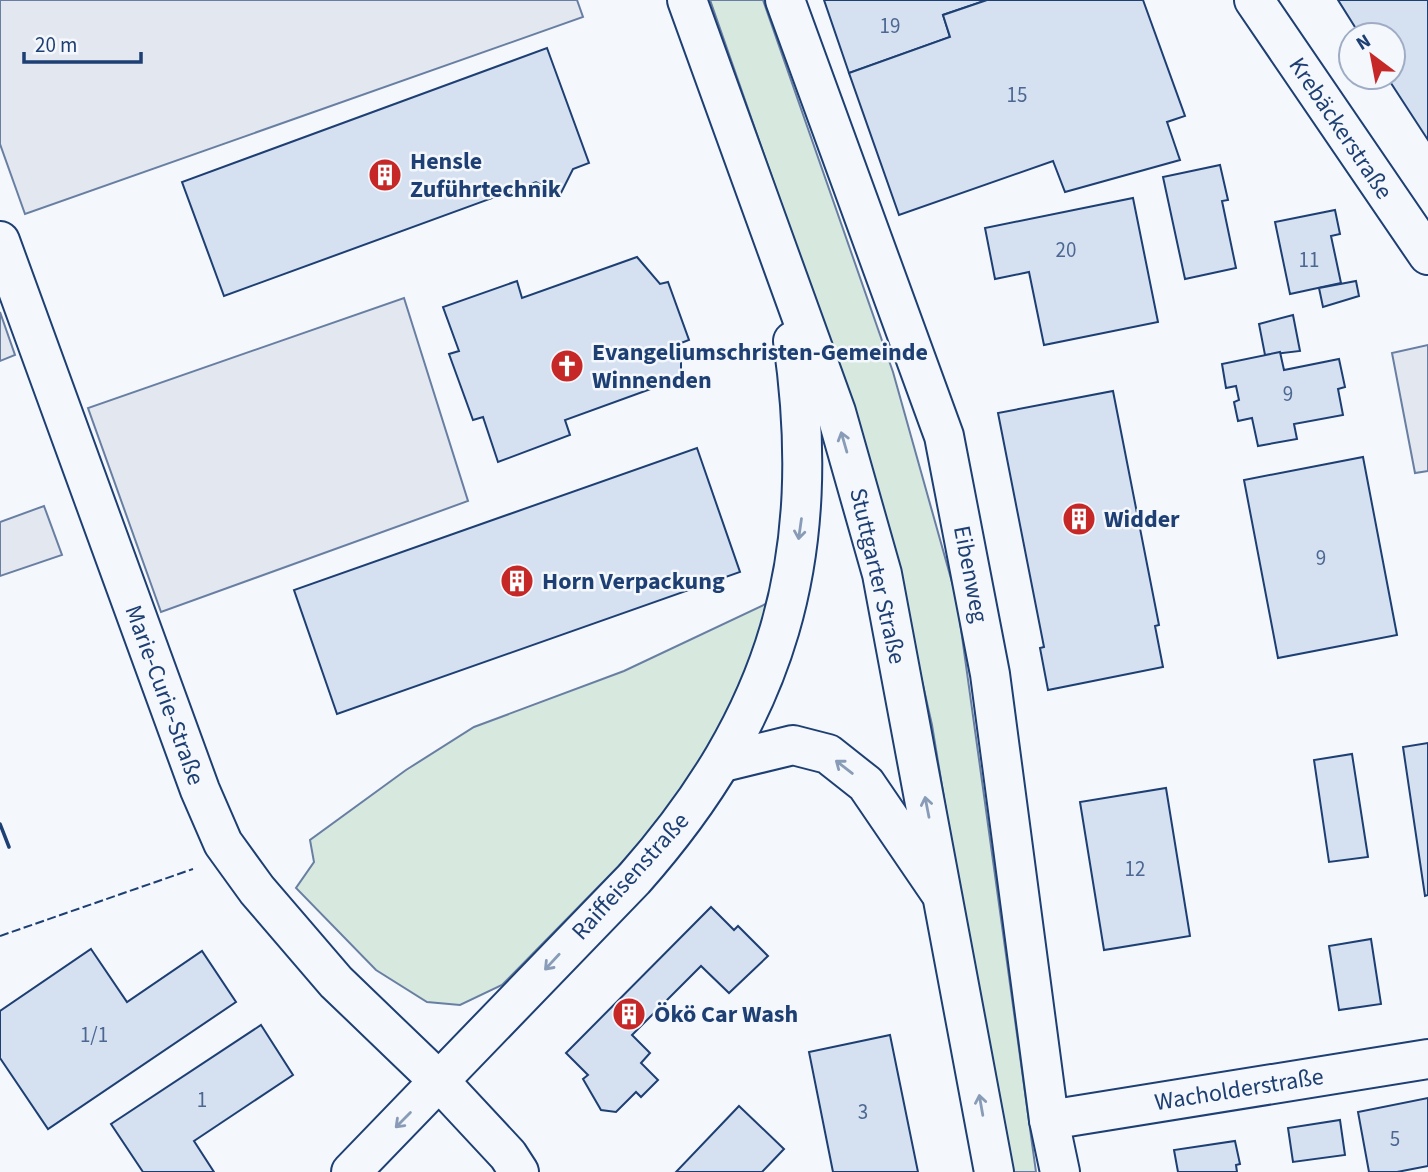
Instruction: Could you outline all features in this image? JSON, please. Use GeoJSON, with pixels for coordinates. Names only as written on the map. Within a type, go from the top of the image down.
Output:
{"type":"FeatureCollection","features":[{"type":"Feature","properties":{"kind":"street","name":"Stuttgarter Straße"},"geometry":{"type":"LineString","coordinates":[[687,0],[836,412],[882,574],[993,1172]]}},
{"type":"Feature","properties":{"kind":"street","name":"Eibenweg"},"geometry":{"type":"LineString","coordinates":[[785,0],[944,436],[990,674],[1049,1120],[1060,1172]]}},
{"type":"Feature","properties":{"kind":"street","name":"Krebäckerstraße"},"geometry":{"type":"LineString","coordinates":[[1254,0],[1428,255]]}},
{"type":"Feature","properties":{"kind":"street","name":"Marie-Curie-Straße"},"geometry":{"type":"LineString","coordinates":[[0,241],[200,790],[223,843],[336,982],[440,1082],[508,1155],[519,1172]]}},
{"type":"Feature","properties":{"kind":"street","name":"Raiffeisenstraße"},"geometry":{"type":"LineString","coordinates":[[351,1172],[440,1082],[677,830],[723,762],[750,712],[771,660],[789,595],[802,520],[803,408],[782,267]]}},
{"type":"Feature","properties":{"kind":"street"},"geometry":{"type":"LineString","coordinates":[[723,762],[793,745],[828,754],[866,784],[899,837],[944,898]]}},
{"type":"Feature","properties":{"kind":"street","name":"Wacholderstraße"},"geometry":{"type":"LineString","coordinates":[[1049,1120],[1428,1059]]}},
{"type":"Feature","properties":{"kind":"shaded area"},"geometry":{"type":"Polygon","coordinates":[[[0,0],[577,0],[583,17],[25,214],[0,144],[0,0]]]}},
{"type":"Feature","properties":{"kind":"shaded area"},"geometry":{"type":"Polygon","coordinates":[[[710,0],[763,0],[893,372],[957,600],[1036,1172],[1011,1172],[980,1017],[932,725],[901,588],[804,269],[710,0]]]}},
{"type":"Feature","properties":{"kind":"shaded area"},"geometry":{"type":"Polygon","coordinates":[[[404,298],[468,501],[161,612],[88,408],[404,298]]]}},
{"type":"Feature","properties":{"kind":"shaded area"},"geometry":{"type":"Polygon","coordinates":[[[0,312],[15,355],[0,361],[0,312]]]}},
{"type":"Feature","properties":{"kind":"shaded area"},"geometry":{"type":"Polygon","coordinates":[[[1428,345],[1428,471],[1415,473],[1392,353],[1428,345]]]}},
{"type":"Feature","properties":{"kind":"shaded area"},"geometry":{"type":"Polygon","coordinates":[[[44,506],[62,555],[0,576],[0,522],[44,506]]]}},
{"type":"Feature","properties":{"kind":"shaded area"},"geometry":{"type":"Polygon","coordinates":[[[772,601],[762,636],[715,745],[648,836],[502,985],[460,1005],[427,1002],[376,970],[296,888],[314,862],[310,840],[406,770],[474,727],[624,671],[772,601]]]}},
{"type":"Feature","properties":{"kind":"building"},"geometry":{"type":"Polygon","coordinates":[[[824,0],[987,0],[943,15],[950,37],[849,73],[824,0]]]}},
{"type":"Feature","properties":{"kind":"building"},"geometry":{"type":"Polygon","coordinates":[[[987,0],[1143,0],[1185,116],[1167,122],[1180,160],[1065,192],[1053,161],[899,215],[849,73],[950,37],[943,15],[987,0]]]}},
{"type":"Feature","properties":{"kind":"building"},"geometry":{"type":"Polygon","coordinates":[[[1338,0],[1428,0],[1428,140],[1396,91],[1407,91],[1407,21],[1351,21],[1338,0]]]}},
{"type":"Feature","properties":{"kind":"building","name":"Hensle Zuführtechnik"},"geometry":{"type":"Polygon","coordinates":[[[547,48],[589,163],[573,169],[560,195],[536,182],[224,296],[182,182],[547,48]]]}},
{"type":"Feature","properties":{"kind":"building"},"geometry":{"type":"Polygon","coordinates":[[[1220,165],[1228,200],[1222,201],[1236,268],[1185,279],[1163,177],[1220,165]]]}},
{"type":"Feature","properties":{"kind":"building"},"geometry":{"type":"Polygon","coordinates":[[[1133,198],[1158,322],[1044,345],[1029,272],[995,279],[985,228],[1133,198]]]}},
{"type":"Feature","properties":{"kind":"building"},"geometry":{"type":"Polygon","coordinates":[[[1335,210],[1340,234],[1331,236],[1341,283],[1290,294],[1275,222],[1335,210]]]}},
{"type":"Feature","properties":{"kind":"building","name":"Evangeliumschristen-Gemeinde Winnenden"},"geometry":{"type":"Polygon","coordinates":[[[637,257],[660,284],[668,282],[689,340],[681,343],[681,378],[565,420],[570,435],[498,462],[483,417],[473,420],[449,354],[459,351],[443,307],[517,281],[522,298],[637,257]]]}},
{"type":"Feature","properties":{"kind":"building"},"geometry":{"type":"Polygon","coordinates":[[[1356,281],[1359,296],[1323,307],[1319,288],[1356,281]]]}},
{"type":"Feature","properties":{"kind":"building"},"geometry":{"type":"Polygon","coordinates":[[[1293,315],[1300,351],[1265,355],[1259,324],[1293,315]]]}},
{"type":"Feature","properties":{"kind":"building"},"geometry":{"type":"Polygon","coordinates":[[[1280,352],[1284,370],[1339,359],[1345,387],[1338,389],[1343,415],[1294,424],[1297,439],[1258,446],[1252,418],[1238,421],[1234,402],[1239,400],[1236,386],[1226,388],[1222,364],[1280,352]]]}},
{"type":"Feature","properties":{"kind":"building","name":"Widder"},"geometry":{"type":"Polygon","coordinates":[[[1113,391],[1159,625],[1155,626],[1163,667],[1048,690],[1040,648],[1044,647],[998,413],[1113,391]]]}},
{"type":"Feature","properties":{"kind":"building","name":"Horn Verpackung"},"geometry":{"type":"Polygon","coordinates":[[[697,448],[740,572],[337,714],[294,590],[697,448]]]}},
{"type":"Feature","properties":{"kind":"building"},"geometry":{"type":"Polygon","coordinates":[[[1363,457],[1397,635],[1278,658],[1244,480],[1363,457]]]}},
{"type":"Feature","properties":{"kind":"building"},"geometry":{"type":"Polygon","coordinates":[[[1428,743],[1428,895],[1425,896],[1403,747],[1428,743]]]}},
{"type":"Feature","properties":{"kind":"building"},"geometry":{"type":"Polygon","coordinates":[[[1352,754],[1368,857],[1329,862],[1314,760],[1352,754]]]}},
{"type":"Feature","properties":{"kind":"building"},"geometry":{"type":"Polygon","coordinates":[[[1166,788],[1190,936],[1104,950],[1080,802],[1166,788]]]}},
{"type":"Feature","properties":{"kind":"building","name":"Ökö Car Wash"},"geometry":{"type":"Polygon","coordinates":[[[711,907],[734,930],[738,926],[768,956],[729,993],[701,966],[632,1035],[650,1053],[641,1063],[658,1080],[641,1097],[636,1092],[616,1112],[601,1110],[583,1079],[588,1075],[566,1053],[711,907]]]}},
{"type":"Feature","properties":{"kind":"building"},"geometry":{"type":"Polygon","coordinates":[[[1371,939],[1381,1004],[1339,1010],[1329,946],[1371,939]]]}},
{"type":"Feature","properties":{"kind":"building"},"geometry":{"type":"Polygon","coordinates":[[[91,949],[127,1002],[202,951],[236,1002],[48,1129],[0,1058],[0,1011],[91,949]]]}},
{"type":"Feature","properties":{"kind":"building"},"geometry":{"type":"Polygon","coordinates":[[[261,1025],[293,1075],[194,1141],[214,1172],[143,1172],[111,1124],[261,1025]]]}},
{"type":"Feature","properties":{"kind":"building"},"geometry":{"type":"Polygon","coordinates":[[[890,1035],[918,1172],[833,1172],[809,1052],[890,1035]]]}},
{"type":"Feature","properties":{"kind":"building"},"geometry":{"type":"Polygon","coordinates":[[[1428,1098],[1428,1166],[1397,1172],[1369,1172],[1358,1112],[1428,1098]]]}},
{"type":"Feature","properties":{"kind":"building"},"geometry":{"type":"Polygon","coordinates":[[[739,1106],[784,1149],[762,1172],[676,1172],[739,1106]]]}},
{"type":"Feature","properties":{"kind":"building"},"geometry":{"type":"Polygon","coordinates":[[[1340,1120],[1345,1155],[1293,1162],[1288,1128],[1340,1120]]]}},
{"type":"Feature","properties":{"kind":"building"},"geometry":{"type":"Polygon","coordinates":[[[1235,1141],[1240,1164],[1236,1165],[1237,1172],[1178,1172],[1174,1150],[1235,1141]]]}},
{"type":"Feature","properties":{"kind":"fence"},"geometry":{"type":"LineString","coordinates":[[0,936],[193,869]]}},
{"type":"Feature","properties":{"kind":"wall"},"geometry":{"type":"LineString","coordinates":[[0,824],[9,847]]}},
{"type":"Feature","properties":{"kind":"place","name":"Hensle Zuführtechnik"},"geometry":{"type":"Point","coordinates":[385,175]}},
{"type":"Feature","properties":{"kind":"place","name":"Evangeliumschristen-Gemeinde Winnenden"},"geometry":{"type":"Point","coordinates":[567,366]}},
{"type":"Feature","properties":{"kind":"place","name":"Widder"},"geometry":{"type":"Point","coordinates":[1079,519]}},
{"type":"Feature","properties":{"kind":"place","name":"Horn Verpackung"},"geometry":{"type":"Point","coordinates":[517,581]}},
{"type":"Feature","properties":{"kind":"place","name":"Ökö Car Wash"},"geometry":{"type":"Point","coordinates":[629,1014]}}]}
